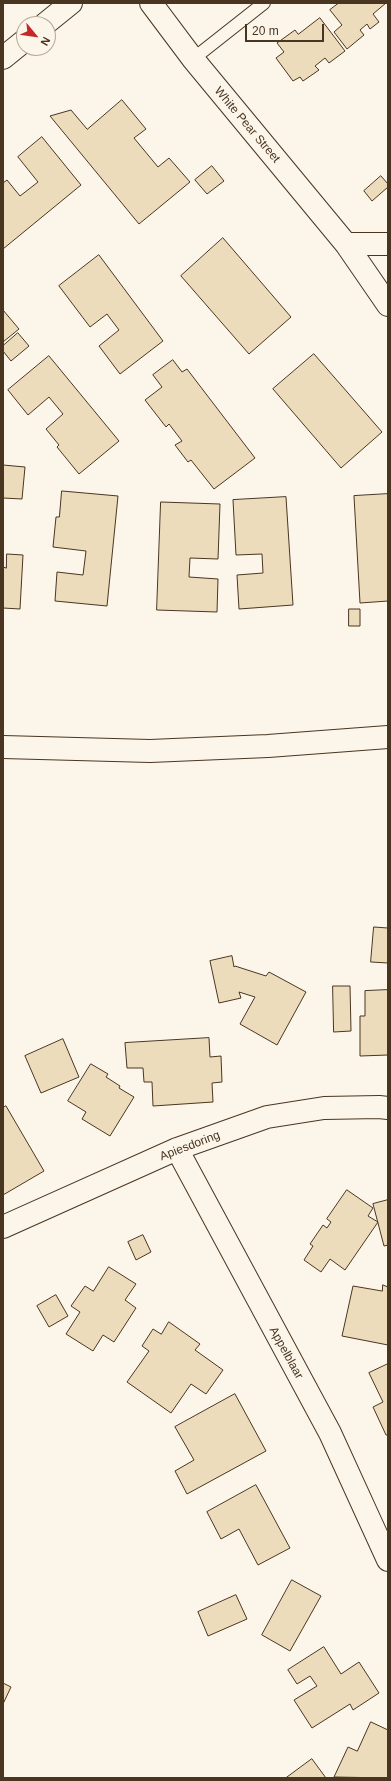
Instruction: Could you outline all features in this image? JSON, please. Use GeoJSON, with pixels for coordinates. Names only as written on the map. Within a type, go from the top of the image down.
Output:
{"type":"FeatureCollection","features":[{"type":"Feature","properties":{"kind":"street"},"geometry":{"type":"LineString","coordinates":[[55,16],[70,3]]}},
{"type":"Feature","properties":{"kind":"street","name":"White Pear Street"},"geometry":{"type":"LineString","coordinates":[[151,3],[192,59],[346,244],[388,305]]}},
{"type":"Feature","properties":{"kind":"street"},"geometry":{"type":"LineString","coordinates":[[3,58],[16,47]]}},
{"type":"Feature","properties":{"kind":"street"},"geometry":{"type":"LineString","coordinates":[[346,244],[388,244]]}},
{"type":"Feature","properties":{"kind":"street"},"geometry":{"type":"LineString","coordinates":[[3,747],[150,751],[268,746],[388,737]]}},
{"type":"Feature","properties":{"kind":"street","name":"Apiesdoring"},"geometry":{"type":"LineString","coordinates":[[3,1227],[177,1150],[267,1117],[324,1108],[388,1108]]}},
{"type":"Feature","properties":{"kind":"street","name":"Appelblaar"},"geometry":{"type":"LineString","coordinates":[[177,1150],[330,1433],[388,1560]]}},
{"type":"Feature","properties":{"kind":"lane"},"geometry":{"type":"LineString","coordinates":[[192,59],[264,3]]}},
{"type":"Feature","properties":{"kind":"building"},"geometry":{"type":"Polygon","coordinates":[[[339,3],[386,3],[373,14],[379,22],[370,29],[367,24],[360,30],[364,35],[347,49],[334,32],[342,25],[330,10],[339,3]]]}},
{"type":"Feature","properties":{"kind":"building"},"geometry":{"type":"Polygon","coordinates":[[[320,18],[345,51],[329,63],[325,58],[315,66],[319,70],[303,81],[300,77],[293,81],[276,58],[284,52],[277,43],[295,30],[298,34],[320,18]]]}},
{"type":"Feature","properties":{"kind":"building"},"geometry":{"type":"Polygon","coordinates":[[[122,100],[146,129],[134,138],[158,167],[169,158],[190,182],[139,224],[50,116],[71,110],[87,129],[122,100]]]}},
{"type":"Feature","properties":{"kind":"building"},"geometry":{"type":"Polygon","coordinates":[[[42,137],[81,185],[3,249],[3,183],[7,180],[20,196],[38,182],[18,157],[42,137]]]}},
{"type":"Feature","properties":{"kind":"building"},"geometry":{"type":"Polygon","coordinates":[[[212,166],[224,181],[207,194],[195,180],[212,166]]]}},
{"type":"Feature","properties":{"kind":"building"},"geometry":{"type":"Polygon","coordinates":[[[381,176],[388,184],[388,187],[372,201],[364,191],[381,176]]]}},
{"type":"Feature","properties":{"kind":"building"},"geometry":{"type":"Polygon","coordinates":[[[223,238],[291,317],[249,354],[181,276],[223,238]]]}},
{"type":"Feature","properties":{"kind":"building"},"geometry":{"type":"Polygon","coordinates":[[[99,255],[163,341],[120,374],[99,346],[119,330],[107,314],[90,327],[59,286],[99,255]]]}},
{"type":"Feature","properties":{"kind":"building"},"geometry":{"type":"Polygon","coordinates":[[[3,310],[19,329],[3,342],[3,310]]]}},
{"type":"Feature","properties":{"kind":"building"},"geometry":{"type":"Polygon","coordinates":[[[18,333],[29,346],[11,361],[3,351],[3,346],[18,333]]]}},
{"type":"Feature","properties":{"kind":"building"},"geometry":{"type":"Polygon","coordinates":[[[314,354],[382,432],[341,468],[273,389],[314,354]]]}},
{"type":"Feature","properties":{"kind":"building"},"geometry":{"type":"Polygon","coordinates":[[[49,356],[119,441],[79,474],[57,447],[59,445],[46,429],[63,414],[49,397],[28,415],[8,390],[49,356]]]}},
{"type":"Feature","properties":{"kind":"building"},"geometry":{"type":"Polygon","coordinates":[[[173,360],[182,372],[187,369],[255,458],[214,489],[191,460],[188,462],[175,445],[182,441],[169,424],[166,427],[145,400],[162,387],[153,375],[173,360]]]}},
{"type":"Feature","properties":{"kind":"building"},"geometry":{"type":"Polygon","coordinates":[[[3,465],[25,467],[22,499],[3,498],[3,465]]]}},
{"type":"Feature","properties":{"kind":"building"},"geometry":{"type":"Polygon","coordinates":[[[62,491],[118,496],[107,606],[55,601],[57,572],[83,575],[86,551],[53,547],[56,517],[59,517],[62,491]]]}},
{"type":"Feature","properties":{"kind":"building"},"geometry":{"type":"Polygon","coordinates":[[[388,494],[388,601],[360,603],[354,496],[388,494]]]}},
{"type":"Feature","properties":{"kind":"building"},"geometry":{"type":"Polygon","coordinates":[[[286,497],[293,605],[239,609],[237,575],[263,573],[262,554],[236,555],[233,500],[286,497]]]}},
{"type":"Feature","properties":{"kind":"building"},"geometry":{"type":"Polygon","coordinates":[[[161,502],[220,504],[218,559],[190,558],[189,577],[218,579],[217,612],[157,610],[161,502]]]}},
{"type":"Feature","properties":{"kind":"building"},"geometry":{"type":"Polygon","coordinates":[[[7,554],[23,555],[20,609],[3,608],[3,567],[6,568],[7,554]]]}},
{"type":"Feature","properties":{"kind":"building"},"geometry":{"type":"Polygon","coordinates":[[[349,609],[360,609],[360,626],[349,626],[349,609]]]}},
{"type":"Feature","properties":{"kind":"building"},"geometry":{"type":"Polygon","coordinates":[[[374,927],[388,928],[388,963],[371,962],[374,927]]]}},
{"type":"Feature","properties":{"kind":"building"},"geometry":{"type":"Polygon","coordinates":[[[232,956],[234,967],[235,966],[266,976],[269,972],[306,992],[277,1045],[240,1024],[255,997],[239,992],[241,998],[219,1003],[210,961],[232,956]]]}},
{"type":"Feature","properties":{"kind":"building"},"geometry":{"type":"Polygon","coordinates":[[[333,986],[350,986],[351,1031],[334,1032],[333,986]]]}},
{"type":"Feature","properties":{"kind":"building"},"geometry":{"type":"Polygon","coordinates":[[[388,990],[388,1055],[360,1056],[360,1016],[365,1016],[365,991],[388,990]]]}},
{"type":"Feature","properties":{"kind":"building"},"geometry":{"type":"Polygon","coordinates":[[[209,1038],[210,1057],[221,1056],[222,1082],[212,1083],[213,1102],[153,1106],[152,1082],[144,1082],[143,1068],[127,1068],[125,1043],[209,1038]]]}},
{"type":"Feature","properties":{"kind":"building"},"geometry":{"type":"Polygon","coordinates":[[[63,1039],[79,1077],[41,1093],[25,1056],[63,1039]]]}},
{"type":"Feature","properties":{"kind":"building"},"geometry":{"type":"Polygon","coordinates":[[[91,1064],[108,1074],[106,1077],[120,1086],[119,1088],[134,1097],[110,1136],[82,1119],[86,1112],[68,1101],[91,1064]]]}},
{"type":"Feature","properties":{"kind":"building"},"geometry":{"type":"Polygon","coordinates":[[[6,1106],[44,1171],[3,1195],[3,1108],[6,1106]]]}},
{"type":"Feature","properties":{"kind":"building"},"geometry":{"type":"Polygon","coordinates":[[[347,1190],[373,1208],[368,1216],[378,1222],[345,1270],[330,1259],[321,1272],[304,1260],[313,1246],[310,1244],[323,1225],[327,1228],[331,1222],[327,1219],[347,1190]]]}},
{"type":"Feature","properties":{"kind":"building"},"geometry":{"type":"Polygon","coordinates":[[[388,1200],[388,1245],[384,1246],[373,1204],[388,1200]]]}},
{"type":"Feature","properties":{"kind":"building"},"geometry":{"type":"Polygon","coordinates":[[[143,1235],[151,1252],[136,1260],[128,1242],[143,1235]]]}},
{"type":"Feature","properties":{"kind":"building"},"geometry":{"type":"Polygon","coordinates":[[[109,1267],[136,1284],[125,1300],[136,1308],[114,1342],[103,1335],[93,1351],[66,1334],[80,1312],[71,1306],[85,1286],[93,1291],[109,1267]]]}},
{"type":"Feature","properties":{"kind":"building"},"geometry":{"type":"Polygon","coordinates":[[[383,1285],[388,1287],[388,1345],[342,1336],[353,1286],[382,1291],[383,1285]]]}},
{"type":"Feature","properties":{"kind":"building"},"geometry":{"type":"Polygon","coordinates":[[[56,1295],[68,1316],[49,1327],[37,1306],[56,1295]]]}},
{"type":"Feature","properties":{"kind":"building"},"geometry":{"type":"Polygon","coordinates":[[[169,1322],[200,1344],[195,1350],[223,1370],[206,1394],[191,1384],[171,1413],[127,1382],[149,1351],[142,1346],[153,1329],[161,1334],[169,1322]]]}},
{"type":"Feature","properties":{"kind":"building"},"geometry":{"type":"Polygon","coordinates":[[[388,1364],[388,1435],[386,1435],[373,1407],[383,1402],[369,1373],[388,1364]]]}},
{"type":"Feature","properties":{"kind":"building"},"geometry":{"type":"Polygon","coordinates":[[[235,1394],[266,1451],[187,1494],[175,1471],[194,1460],[175,1427],[235,1394]]]}},
{"type":"Feature","properties":{"kind":"building"},"geometry":{"type":"Polygon","coordinates":[[[256,1485],[290,1548],[258,1565],[239,1529],[221,1539],[207,1512],[256,1485]]]}},
{"type":"Feature","properties":{"kind":"building"},"geometry":{"type":"Polygon","coordinates":[[[292,1580],[321,1596],[290,1651],[262,1635],[292,1580]]]}},
{"type":"Feature","properties":{"kind":"building"},"geometry":{"type":"Polygon","coordinates":[[[236,1595],[247,1619],[208,1636],[198,1612],[236,1595]]]}},
{"type":"Feature","properties":{"kind":"building"},"geometry":{"type":"Polygon","coordinates":[[[324,1647],[341,1674],[359,1662],[379,1693],[353,1710],[350,1704],[312,1728],[294,1700],[317,1686],[310,1676],[297,1684],[288,1670],[324,1647]]]}},
{"type":"Feature","properties":{"kind":"building"},"geometry":{"type":"Polygon","coordinates":[[[3,1683],[11,1687],[3,1704],[3,1683]]]}},
{"type":"Feature","properties":{"kind":"building"},"geometry":{"type":"Polygon","coordinates":[[[371,1722],[388,1730],[388,1778],[334,1777],[348,1747],[357,1751],[371,1722]]]}},
{"type":"Feature","properties":{"kind":"building"},"geometry":{"type":"Polygon","coordinates":[[[312,1759],[326,1778],[286,1778],[312,1759]]]}}]}
